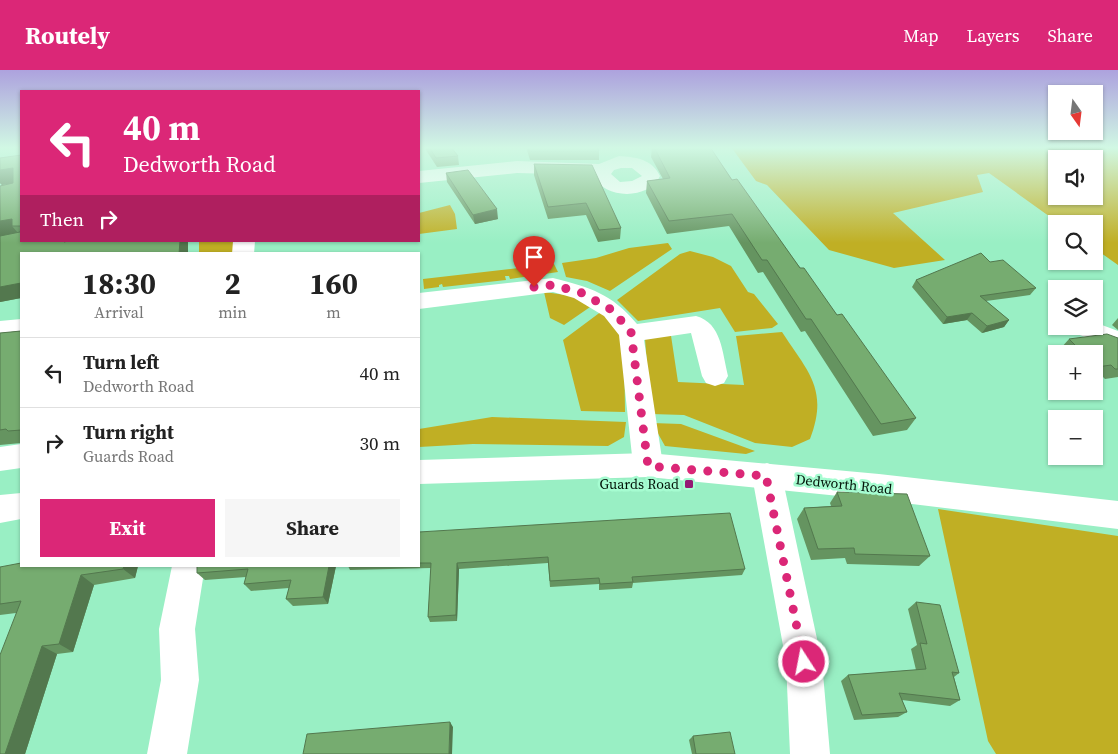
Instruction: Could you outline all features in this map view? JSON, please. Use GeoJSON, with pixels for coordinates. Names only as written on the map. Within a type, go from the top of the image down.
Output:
{"type":"FeatureCollection","features":[{"type":"Feature","properties":{"kind":"street"},"geometry":{"type":"LineString","coordinates":[[420,301],[553,285],[582,293],[612,310],[631,332],[648,466]]}},
{"type":"Feature","properties":{"kind":"street"},"geometry":{"type":"LineString","coordinates":[[631,332],[696,324],[704,330],[715,376]]}},
{"type":"Feature","properties":{"kind":"street"},"geometry":{"type":"LineString","coordinates":[[0,329],[20,327]]}},
{"type":"Feature","properties":{"kind":"street"},"geometry":{"type":"LineString","coordinates":[[1103,334],[1118,340]]}},
{"type":"Feature","properties":{"kind":"street"},"geometry":{"type":"LineString","coordinates":[[0,458],[20,456]]}},
{"type":"Feature","properties":{"kind":"street","name":"Dedworth Road"},"geometry":{"type":"LineString","coordinates":[[420,472],[648,466],[766,476],[1118,515]]}},
{"type":"Feature","properties":{"kind":"street"},"geometry":{"type":"LineString","coordinates":[[766,476],[804,662],[810,754]]}},
{"type":"Feature","properties":{"kind":"street"},"geometry":{"type":"LineString","coordinates":[[0,509],[20,506]]}},
{"type":"Feature","properties":{"kind":"street"},"geometry":{"type":"LineString","coordinates":[[167,754],[180,680],[177,629],[189,567]]}},
{"type":"Feature","properties":{"kind":"shaded area"},"geometry":{"type":"Polygon","coordinates":[[[754,179],[978,179],[983,192],[893,213],[945,260],[894,268],[829,250],[767,185],[754,179]]]}},
{"type":"Feature","properties":{"kind":"shaded area"},"geometry":{"type":"Polygon","coordinates":[[[997,179],[1048,179],[1048,205],[1103,205],[1103,179],[1118,179],[1118,265],[1103,254],[1103,215],[1048,215],[997,179]]]}},
{"type":"Feature","properties":{"kind":"shaded area"},"geometry":{"type":"Polygon","coordinates":[[[450,205],[455,214],[457,229],[420,234],[420,213],[450,205]]]}},
{"type":"Feature","properties":{"kind":"shaded area"},"geometry":{"type":"Polygon","coordinates":[[[199,242],[236,242],[233,252],[199,252],[199,242]]]}},
{"type":"Feature","properties":{"kind":"shaded area"},"geometry":{"type":"Polygon","coordinates":[[[668,243],[672,249],[610,291],[587,281],[566,277],[562,263],[596,258],[629,248],[668,243]]]}},
{"type":"Feature","properties":{"kind":"shaded area"},"geometry":{"type":"Polygon","coordinates":[[[690,251],[713,257],[731,266],[748,292],[754,294],[778,324],[772,328],[735,332],[720,308],[638,321],[617,300],[680,254],[690,251]]]}},
{"type":"Feature","properties":{"kind":"shaded area"},"geometry":{"type":"Polygon","coordinates":[[[554,264],[558,272],[510,279],[509,276],[505,276],[506,280],[443,287],[442,284],[439,287],[424,289],[423,279],[554,264]]]}},
{"type":"Feature","properties":{"kind":"shaded area"},"geometry":{"type":"Polygon","coordinates":[[[544,292],[573,296],[593,305],[564,325],[550,318],[544,292]]]}},
{"type":"Feature","properties":{"kind":"shaded area"},"geometry":{"type":"Polygon","coordinates":[[[602,311],[624,341],[625,412],[581,411],[563,340],[602,311]]]}},
{"type":"Feature","properties":{"kind":"shaded area"},"geometry":{"type":"Polygon","coordinates":[[[670,329],[678,382],[744,385],[736,336],[782,332],[813,382],[817,407],[810,439],[792,447],[755,443],[684,415],[651,414],[645,339],[670,329]]]}},
{"type":"Feature","properties":{"kind":"shaded area"},"geometry":{"type":"Polygon","coordinates":[[[492,417],[626,422],[624,437],[608,446],[473,444],[420,447],[420,429],[492,417]]]}},
{"type":"Feature","properties":{"kind":"shaded area"},"geometry":{"type":"Polygon","coordinates":[[[652,423],[681,424],[755,451],[746,454],[665,446],[652,423]]]}},
{"type":"Feature","properties":{"kind":"shaded area"},"geometry":{"type":"Polygon","coordinates":[[[938,509],[1118,536],[1118,754],[996,754],[988,741],[938,509]]]}},
{"type":"Feature","properties":{"kind":"building"},"geometry":{"type":"Polygon","coordinates":[[[13,179],[20,179],[20,226],[12,226],[12,219],[0,221],[0,186],[13,183],[13,179]]]}},
{"type":"Feature","properties":{"kind":"building"},"geometry":{"type":"Polygon","coordinates":[[[450,179],[475,179],[497,209],[473,215],[450,179]]]}},
{"type":"Feature","properties":{"kind":"building"},"geometry":{"type":"Polygon","coordinates":[[[539,179],[598,179],[621,228],[599,230],[586,203],[548,207],[539,179]]]}},
{"type":"Feature","properties":{"kind":"building"},"geometry":{"type":"Polygon","coordinates":[[[663,179],[737,179],[800,268],[804,268],[837,315],[842,314],[916,418],[881,424],[811,319],[806,319],[767,260],[762,260],[732,214],[669,221],[647,181],[663,179]]]}},
{"type":"Feature","properties":{"kind":"building"},"geometry":{"type":"Polygon","coordinates":[[[20,232],[20,242],[180,242],[179,252],[20,252],[20,283],[0,287],[0,236],[20,232]]]}},
{"type":"Feature","properties":{"kind":"building"},"geometry":{"type":"Polygon","coordinates":[[[981,253],[990,262],[1003,260],[1036,288],[980,296],[1009,320],[987,326],[972,313],[947,317],[916,280],[981,253]]]}},
{"type":"Feature","properties":{"kind":"building"},"geometry":{"type":"Polygon","coordinates":[[[20,331],[20,430],[0,430],[0,333],[20,331]]]}},
{"type":"Feature","properties":{"kind":"building"},"geometry":{"type":"Polygon","coordinates":[[[1103,335],[1118,338],[1118,369],[1111,365],[1103,366],[1103,345],[1075,345],[1069,339],[1103,335]]]}},
{"type":"Feature","properties":{"kind":"building"},"geometry":{"type":"Polygon","coordinates":[[[837,492],[907,494],[930,556],[855,554],[854,548],[818,549],[804,508],[842,506],[837,492]]]}},
{"type":"Feature","properties":{"kind":"building"},"geometry":{"type":"Polygon","coordinates":[[[730,513],[745,569],[632,577],[633,582],[600,584],[599,578],[550,581],[548,557],[457,563],[456,615],[428,617],[431,563],[420,563],[420,532],[730,513]]]}},
{"type":"Feature","properties":{"kind":"building"},"geometry":{"type":"Polygon","coordinates":[[[20,563],[20,567],[124,567],[123,569],[81,575],[59,644],[42,646],[5,754],[0,754],[0,655],[21,601],[0,604],[0,567],[20,563]]]}},
{"type":"Feature","properties":{"kind":"building"},"geometry":{"type":"Polygon","coordinates":[[[197,567],[329,567],[323,597],[286,599],[291,580],[244,584],[248,569],[197,573],[197,567]]]}},
{"type":"Feature","properties":{"kind":"building"},"geometry":{"type":"Polygon","coordinates":[[[916,602],[940,605],[959,673],[952,672],[960,700],[899,693],[907,712],[862,715],[848,675],[926,669],[920,643],[927,644],[916,602]]]}},
{"type":"Feature","properties":{"kind":"building"},"geometry":{"type":"Polygon","coordinates":[[[450,722],[449,754],[303,754],[307,734],[450,722]]]}},
{"type":"Feature","properties":{"kind":"building"},"geometry":{"type":"Polygon","coordinates":[[[730,732],[735,754],[696,754],[693,736],[730,732]]]}},
{"type":"Feature","properties":{"kind":"place","name":"Guards Road"},"geometry":{"type":"Point","coordinates":[689,484]}},
{"type":"Feature","properties":{"kind":"route"},"geometry":{"type":"LineString","coordinates":[[534,287],[553,285],[582,293],[612,310],[631,332],[648,466],[766,476],[804,662]]}}]}
